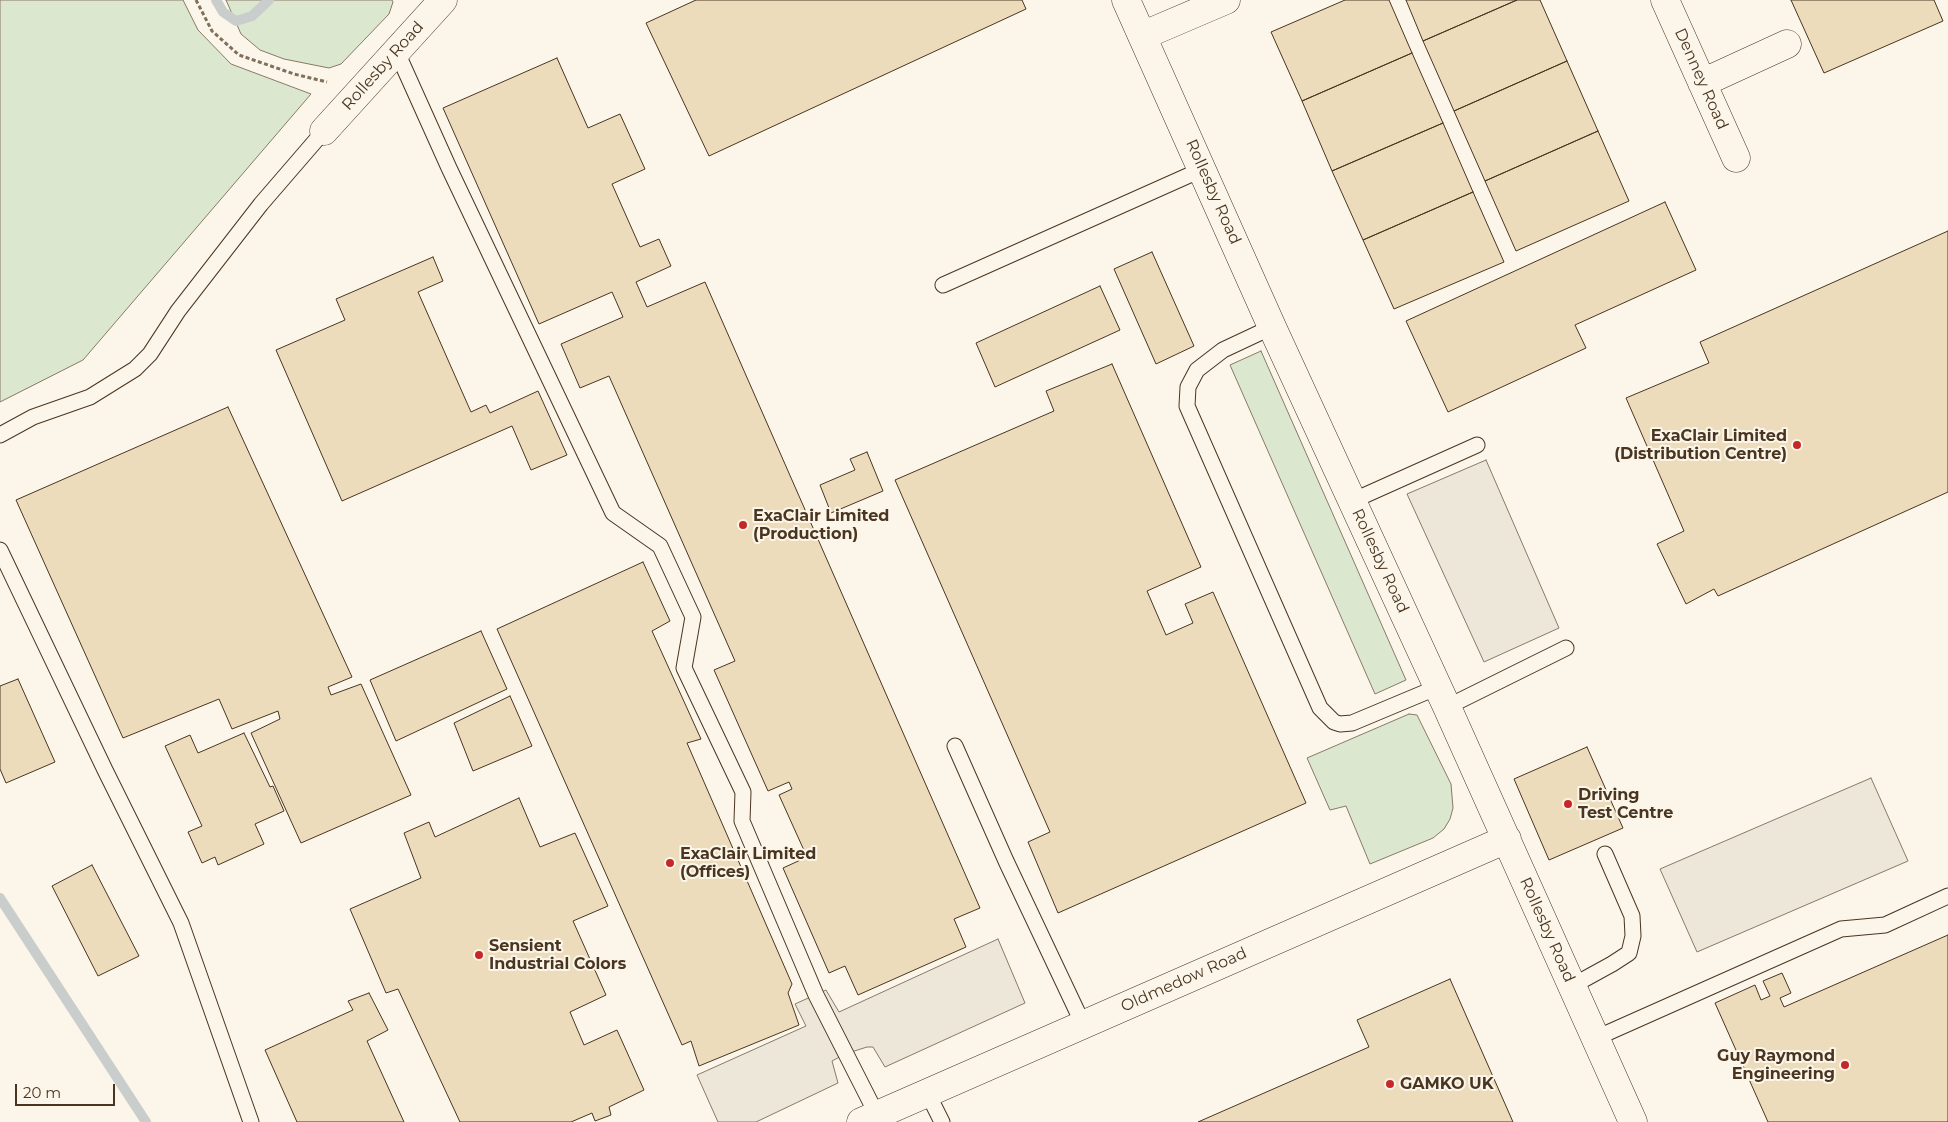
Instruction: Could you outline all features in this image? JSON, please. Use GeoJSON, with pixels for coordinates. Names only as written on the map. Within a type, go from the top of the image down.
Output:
{"type":"FeatureCollection","features":[{"type":"Feature","properties":{"kind":"street","name":"Rollesby Road"},"geometry":{"type":"LineString","coordinates":[[324,131],[442,0]]}},
{"type":"Feature","properties":{"kind":"street","name":"Rollesby Road"},"geometry":{"type":"LineString","coordinates":[[1126,0],[1144,35],[1272,327],[1507,839],[1633,1122]]}},
{"type":"Feature","properties":{"kind":"street"},"geometry":{"type":"LineString","coordinates":[[1144,35],[1226,0]]}},
{"type":"Feature","properties":{"kind":"street","name":"Denney Road"},"geometry":{"type":"LineString","coordinates":[[1665,0],[1736,158]]}},
{"type":"Feature","properties":{"kind":"street"},"geometry":{"type":"LineString","coordinates":[[1702,83],[1787,44]]}},
{"type":"Feature","properties":{"kind":"street","name":"Oldmedow Road"},"geometry":{"type":"LineString","coordinates":[[869,1118],[1507,839]]}},
{"type":"Feature","properties":{"kind":"lane"},"geometry":{"type":"LineString","coordinates":[[396,50],[449,168],[613,513],[660,546],[693,617],[684,668],[743,792],[742,821],[869,1118]]}},
{"type":"Feature","properties":{"kind":"lane"},"geometry":{"type":"LineString","coordinates":[[0,435],[33,417],[90,398],[135,369],[150,354],[178,311],[261,204],[324,131]]}},
{"type":"Feature","properties":{"kind":"lane"},"geometry":{"type":"LineString","coordinates":[[943,285],[1203,169]]}},
{"type":"Feature","properties":{"kind":"lane"},"geometry":{"type":"LineString","coordinates":[[1272,327],[1223,350],[1197,370],[1188,387],[1187,406],[1320,708],[1334,722],[1340,724],[1352,723],[1442,697],[1566,648]]}},
{"type":"Feature","properties":{"kind":"lane"},"geometry":{"type":"LineString","coordinates":[[1352,501],[1478,445]]}},
{"type":"Feature","properties":{"kind":"lane"},"geometry":{"type":"LineString","coordinates":[[0,550],[105,770],[181,923],[251,1122]]}},
{"type":"Feature","properties":{"kind":"lane"},"geometry":{"type":"LineString","coordinates":[[955,746],[1006,861],[1083,1024]]}},
{"type":"Feature","properties":{"kind":"lane"},"geometry":{"type":"LineString","coordinates":[[1572,986],[1629,953],[1633,936],[1632,916],[1605,854]]}},
{"type":"Feature","properties":{"kind":"lane"},"geometry":{"type":"LineString","coordinates":[[1596,1038],[1841,929],[1885,925],[1948,896]]}},
{"type":"Feature","properties":{"kind":"lane"},"geometry":{"type":"LineString","coordinates":[[927,1092],[942,1122]]}},
{"type":"Feature","properties":{"kind":"path"},"geometry":{"type":"LineString","coordinates":[[196,0],[212,31],[239,55],[294,74],[360,90]]}},
{"type":"Feature","properties":{"kind":"green space"},"geometry":{"type":"Polygon","coordinates":[[[0,0],[183,0],[198,30],[231,64],[311,94],[83,360],[0,402],[0,0]]]}},
{"type":"Feature","properties":{"kind":"green space"},"geometry":{"type":"Polygon","coordinates":[[[226,0],[392,0],[393,2],[389,14],[341,64],[329,68],[284,59],[260,50],[241,34],[226,0]]]}},
{"type":"Feature","properties":{"kind":"green space"},"geometry":{"type":"Polygon","coordinates":[[[1261,351],[1406,680],[1375,694],[1230,365],[1261,351]]]}},
{"type":"Feature","properties":{"kind":"green space"},"geometry":{"type":"Polygon","coordinates":[[[1409,714],[1417,715],[1451,784],[1453,808],[1450,819],[1444,829],[1433,838],[1370,864],[1346,806],[1330,810],[1307,758],[1409,714]]]}},
{"type":"Feature","properties":{"kind":"shaded area"},"geometry":{"type":"Polygon","coordinates":[[[1486,460],[1559,628],[1484,662],[1407,494],[1486,460]]]}},
{"type":"Feature","properties":{"kind":"shaded area"},"geometry":{"type":"Polygon","coordinates":[[[1871,778],[1908,861],[1697,952],[1660,869],[1871,778]]]}},
{"type":"Feature","properties":{"kind":"shaded area"},"geometry":{"type":"Polygon","coordinates":[[[998,939],[1025,1003],[885,1067],[873,1047],[845,1054],[832,1061],[838,1083],[756,1122],[718,1122],[697,1075],[806,1026],[795,1004],[826,990],[839,1012],[998,939]]]}},
{"type":"Feature","properties":{"kind":"building"},"geometry":{"type":"Polygon","coordinates":[[[696,0],[1022,0],[1026,9],[709,156],[646,23],[696,0]]]}},
{"type":"Feature","properties":{"kind":"building"},"geometry":{"type":"Polygon","coordinates":[[[1345,0],[1389,0],[1412,53],[1302,101],[1271,32],[1345,0]]]}},
{"type":"Feature","properties":{"kind":"building"},"geometry":{"type":"Polygon","coordinates":[[[1406,0],[1517,0],[1423,41],[1406,0]]]}},
{"type":"Feature","properties":{"kind":"building"},"geometry":{"type":"Polygon","coordinates":[[[1517,0],[1540,0],[1567,61],[1454,111],[1423,41],[1517,0]]]}},
{"type":"Feature","properties":{"kind":"building"},"geometry":{"type":"Polygon","coordinates":[[[1791,0],[1934,0],[1943,21],[1824,73],[1791,0]]]}},
{"type":"Feature","properties":{"kind":"building"},"geometry":{"type":"Polygon","coordinates":[[[1412,53],[1443,123],[1332,171],[1302,101],[1412,53]]]}},
{"type":"Feature","properties":{"kind":"building","name":"ExaClair Limited (Production)"},"geometry":{"type":"Polygon","coordinates":[[[557,58],[588,128],[620,114],[645,169],[612,184],[640,247],[659,239],[671,266],[636,282],[647,307],[705,282],[980,908],[954,919],[966,947],[858,995],[845,966],[829,973],[783,868],[807,857],[779,795],[792,789],[789,782],[768,791],[714,670],[735,661],[609,376],[580,388],[561,344],[623,317],[612,292],[539,324],[443,108],[557,58]]]}},
{"type":"Feature","properties":{"kind":"building"},"geometry":{"type":"Polygon","coordinates":[[[1567,61],[1598,131],[1485,181],[1454,111],[1567,61]]]}},
{"type":"Feature","properties":{"kind":"building"},"geometry":{"type":"Polygon","coordinates":[[[1443,123],[1473,192],[1363,240],[1332,171],[1443,123]]]}},
{"type":"Feature","properties":{"kind":"building"},"geometry":{"type":"Polygon","coordinates":[[[1598,131],[1629,201],[1516,251],[1485,181],[1598,131]]]}},
{"type":"Feature","properties":{"kind":"building"},"geometry":{"type":"Polygon","coordinates":[[[1473,192],[1504,262],[1394,309],[1363,240],[1473,192]]]}},
{"type":"Feature","properties":{"kind":"building"},"geometry":{"type":"Polygon","coordinates":[[[1665,202],[1696,270],[1575,325],[1586,348],[1448,412],[1406,321],[1665,202]]]}},
{"type":"Feature","properties":{"kind":"building","name":"ExaClair Limited (Distribution Centre)"},"geometry":{"type":"Polygon","coordinates":[[[1948,231],[1948,492],[1718,596],[1714,589],[1686,604],[1657,544],[1684,531],[1626,398],[1709,363],[1700,342],[1948,231]]]}},
{"type":"Feature","properties":{"kind":"building"},"geometry":{"type":"Polygon","coordinates":[[[1152,252],[1194,346],[1156,364],[1114,269],[1152,252]]]}},
{"type":"Feature","properties":{"kind":"building"},"geometry":{"type":"Polygon","coordinates":[[[433,257],[443,281],[418,292],[471,412],[486,405],[490,413],[538,391],[567,455],[531,470],[512,426],[342,501],[276,350],[345,320],[336,299],[433,257]]]}},
{"type":"Feature","properties":{"kind":"building"},"geometry":{"type":"Polygon","coordinates":[[[1100,286],[1120,330],[995,387],[976,343],[1100,286]]]}},
{"type":"Feature","properties":{"kind":"building"},"geometry":{"type":"Polygon","coordinates":[[[1112,364],[1201,567],[1147,591],[1166,635],[1193,623],[1185,604],[1213,592],[1306,803],[1058,913],[1028,842],[1050,832],[895,480],[1054,411],[1046,391],[1112,364]]]}},
{"type":"Feature","properties":{"kind":"building"},"geometry":{"type":"Polygon","coordinates":[[[228,407],[352,677],[328,687],[331,695],[361,684],[411,795],[301,843],[251,733],[280,719],[278,711],[232,729],[219,699],[123,738],[16,500],[228,407]]]}},
{"type":"Feature","properties":{"kind":"building"},"geometry":{"type":"Polygon","coordinates":[[[867,452],[883,491],[831,513],[820,485],[855,470],[850,459],[867,452]]]}},
{"type":"Feature","properties":{"kind":"building","name":"ExaClair Limited (Offices)"},"geometry":{"type":"Polygon","coordinates":[[[643,562],[670,621],[652,631],[701,739],[687,743],[792,984],[788,993],[799,1025],[699,1066],[691,1041],[682,1045],[497,629],[643,562]]]}},
{"type":"Feature","properties":{"kind":"building"},"geometry":{"type":"Polygon","coordinates":[[[481,631],[507,689],[396,741],[370,680],[481,631]]]}},
{"type":"Feature","properties":{"kind":"building"},"geometry":{"type":"Polygon","coordinates":[[[18,679],[55,762],[6,783],[0,769],[0,686],[18,679]]]}},
{"type":"Feature","properties":{"kind":"building"},"geometry":{"type":"Polygon","coordinates":[[[510,696],[532,746],[473,771],[454,723],[510,696]]]}},
{"type":"Feature","properties":{"kind":"building"},"geometry":{"type":"Polygon","coordinates":[[[244,733],[270,787],[273,786],[284,811],[255,824],[264,844],[218,865],[215,857],[202,863],[188,832],[202,826],[165,746],[190,735],[198,753],[244,733]]]}},
{"type":"Feature","properties":{"kind":"building","name":"Driving Test Centre"},"geometry":{"type":"Polygon","coordinates":[[[1587,747],[1623,828],[1549,860],[1514,779],[1587,747]]]}},
{"type":"Feature","properties":{"kind":"building","name":"Sensient Industrial Colors"},"geometry":{"type":"Polygon","coordinates":[[[519,798],[540,847],[575,833],[608,906],[573,921],[606,995],[570,1012],[584,1045],[617,1030],[644,1090],[609,1107],[611,1115],[595,1121],[592,1113],[571,1122],[460,1122],[398,989],[386,993],[350,909],[421,878],[404,833],[429,822],[435,837],[519,798]]]}},
{"type":"Feature","properties":{"kind":"building"},"geometry":{"type":"Polygon","coordinates":[[[92,865],[139,956],[98,976],[52,886],[92,865]]]}},
{"type":"Feature","properties":{"kind":"building","name":"Guy Raymond Engineering"},"geometry":{"type":"Polygon","coordinates":[[[1948,935],[1948,1122],[1768,1122],[1715,1003],[1755,985],[1761,1000],[1770,996],[1763,981],[1782,973],[1791,993],[1780,998],[1784,1007],[1948,935]]]}},
{"type":"Feature","properties":{"kind":"building","name":"GAMKO UK"},"geometry":{"type":"Polygon","coordinates":[[[1450,979],[1513,1122],[1198,1122],[1369,1047],[1357,1020],[1450,979]]]}},
{"type":"Feature","properties":{"kind":"building"},"geometry":{"type":"Polygon","coordinates":[[[369,993],[388,1030],[367,1041],[404,1122],[297,1122],[265,1050],[353,1010],[348,1001],[369,993]]]}},
{"type":"Feature","properties":{"kind":"waterway"},"geometry":{"type":"LineString","coordinates":[[216,0],[223,12],[236,21],[252,16],[269,0]]}},
{"type":"Feature","properties":{"kind":"waterway"},"geometry":{"type":"LineString","coordinates":[[0,898],[146,1122]]}},
{"type":"Feature","properties":{"kind":"place","name":"ExaClair Limited (Distribution Centre)"},"geometry":{"type":"Point","coordinates":[1797,445]}},
{"type":"Feature","properties":{"kind":"place","name":"ExaClair Limited (Production)"},"geometry":{"type":"Point","coordinates":[743,525]}},
{"type":"Feature","properties":{"kind":"place","name":"Driving Test Centre"},"geometry":{"type":"Point","coordinates":[1568,804]}},
{"type":"Feature","properties":{"kind":"place","name":"ExaClair Limited (Offices)"},"geometry":{"type":"Point","coordinates":[670,863]}},
{"type":"Feature","properties":{"kind":"place","name":"Sensient Industrial Colors"},"geometry":{"type":"Point","coordinates":[479,955]}},
{"type":"Feature","properties":{"kind":"place","name":"Guy Raymond Engineering"},"geometry":{"type":"Point","coordinates":[1845,1065]}},
{"type":"Feature","properties":{"kind":"place","name":"GAMKO UK"},"geometry":{"type":"Point","coordinates":[1390,1084]}}]}
